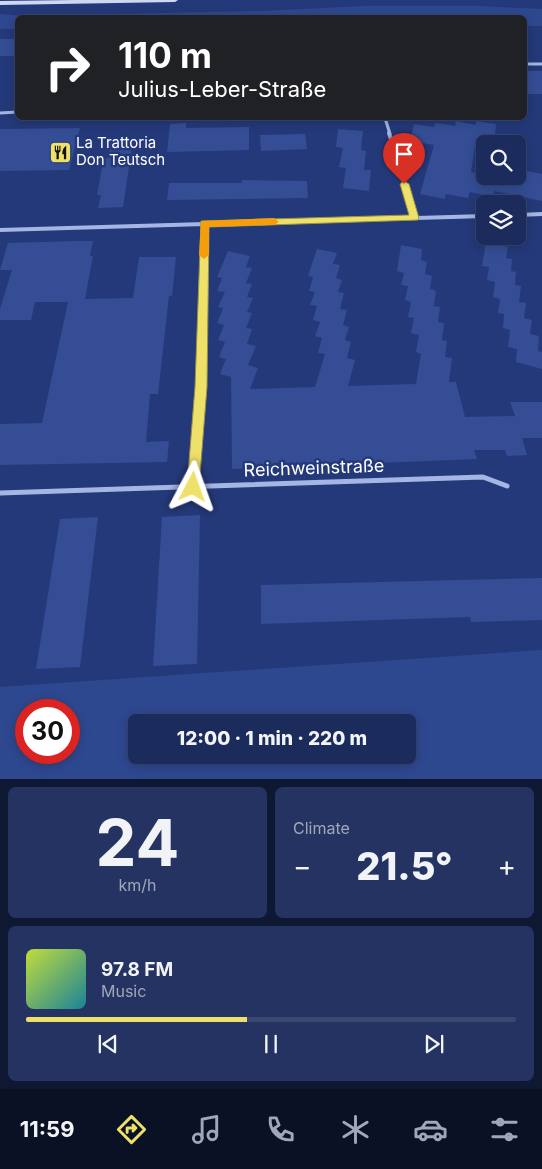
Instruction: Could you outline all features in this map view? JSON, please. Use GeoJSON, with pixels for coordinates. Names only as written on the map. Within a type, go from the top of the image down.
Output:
{"type":"FeatureCollection","features":[{"type":"Feature","properties":{"kind":"main road"},"geometry":{"type":"LineString","coordinates":[[0,3],[175,0]]}},
{"type":"Feature","properties":{"kind":"street"},"geometry":{"type":"LineString","coordinates":[[527,64],[542,64]]}},
{"type":"Feature","properties":{"kind":"street"},"geometry":{"type":"LineString","coordinates":[[0,113],[15,112]]}},
{"type":"Feature","properties":{"kind":"street"},"geometry":{"type":"LineString","coordinates":[[386,120],[415,218]]}},
{"type":"Feature","properties":{"kind":"street"},"geometry":{"type":"LineString","coordinates":[[526,215],[542,214]]}},
{"type":"Feature","properties":{"kind":"street"},"geometry":{"type":"LineString","coordinates":[[0,230],[476,216]]}},
{"type":"Feature","properties":{"kind":"street"},"geometry":{"type":"LineString","coordinates":[[193,487],[201,387],[204,224]]}},
{"type":"Feature","properties":{"kind":"street","name":"Reichweinstraße"},"geometry":{"type":"LineString","coordinates":[[0,493],[483,477],[507,486]]}},
{"type":"Feature","properties":{"kind":"shaded area"},"geometry":{"type":"Polygon","coordinates":[[[365,6],[479,6],[542,9],[542,26],[527,26],[527,15],[71,15],[260,11],[365,6]]]}},
{"type":"Feature","properties":{"kind":"shaded area"},"geometry":{"type":"Polygon","coordinates":[[[0,14],[15,15],[15,29],[0,29],[0,14]]]}},
{"type":"Feature","properties":{"kind":"shaded area"},"geometry":{"type":"Polygon","coordinates":[[[542,650],[542,779],[0,779],[0,687],[542,650]]]}},
{"type":"Feature","properties":{"kind":"building"},"geometry":{"type":"Polygon","coordinates":[[[0,39],[15,39],[15,56],[0,56],[0,39]]]}},
{"type":"Feature","properties":{"kind":"building"},"geometry":{"type":"Polygon","coordinates":[[[527,71],[542,71],[542,94],[527,94],[527,71]]]}},
{"type":"Feature","properties":{"kind":"building"},"geometry":{"type":"Polygon","coordinates":[[[456,121],[476,125],[476,121],[496,124],[495,135],[476,135],[471,172],[476,173],[476,185],[526,185],[526,171],[542,174],[542,201],[526,198],[526,195],[513,195],[494,191],[493,195],[470,192],[468,198],[446,194],[445,199],[420,194],[434,145],[410,141],[414,124],[434,127],[435,123],[455,126],[456,121]]]}},
{"type":"Feature","properties":{"kind":"building"},"geometry":{"type":"Polygon","coordinates":[[[186,123],[186,128],[249,127],[249,150],[167,152],[170,124],[186,123]]]}},
{"type":"Feature","properties":{"kind":"building"},"geometry":{"type":"Polygon","coordinates":[[[80,128],[69,170],[0,171],[0,129],[80,128]]]}},
{"type":"Feature","properties":{"kind":"building"},"geometry":{"type":"Polygon","coordinates":[[[338,129],[363,131],[361,150],[366,151],[364,170],[371,170],[369,191],[343,188],[346,168],[339,167],[343,148],[336,147],[338,129]]]}},
{"type":"Feature","properties":{"kind":"building"},"geometry":{"type":"Polygon","coordinates":[[[305,134],[307,149],[261,151],[260,135],[305,134]]]}},
{"type":"Feature","properties":{"kind":"building"},"geometry":{"type":"Polygon","coordinates":[[[110,146],[132,146],[123,207],[98,208],[101,195],[97,195],[102,167],[105,158],[108,158],[110,146]]]}},
{"type":"Feature","properties":{"kind":"building"},"geometry":{"type":"Polygon","coordinates":[[[242,180],[307,181],[308,198],[167,200],[169,183],[242,183],[242,180]]]}},
{"type":"Feature","properties":{"kind":"building"},"geometry":{"type":"Polygon","coordinates":[[[93,241],[90,256],[93,256],[85,299],[133,298],[139,257],[176,257],[172,296],[169,296],[158,394],[150,394],[146,442],[169,441],[167,462],[0,465],[0,424],[42,423],[68,302],[35,302],[31,320],[0,320],[0,309],[12,270],[0,270],[8,243],[93,241]]]}},
{"type":"Feature","properties":{"kind":"building"},"geometry":{"type":"Polygon","coordinates":[[[401,245],[422,249],[421,260],[427,262],[425,274],[432,276],[430,289],[436,291],[434,306],[440,307],[438,322],[444,323],[442,340],[447,341],[445,357],[452,358],[449,382],[456,382],[465,417],[515,416],[510,402],[542,402],[542,438],[522,438],[527,455],[507,456],[505,450],[474,450],[477,459],[232,469],[231,377],[220,374],[226,359],[219,357],[225,342],[218,340],[224,325],[217,323],[223,308],[218,307],[225,292],[217,291],[222,278],[217,277],[228,251],[250,256],[246,267],[252,268],[246,283],[252,284],[247,297],[253,298],[247,312],[252,313],[246,328],[252,329],[247,344],[256,346],[248,365],[258,368],[250,389],[315,387],[325,354],[318,353],[322,338],[315,336],[320,322],[313,320],[317,306],[310,305],[315,292],[309,291],[313,277],[308,276],[317,249],[337,253],[333,264],[340,265],[336,278],[342,280],[338,292],[344,293],[340,309],[347,310],[343,325],[349,327],[345,340],[351,342],[347,358],[355,360],[348,386],[416,384],[421,354],[416,352],[419,335],[411,333],[414,318],[408,317],[411,302],[405,300],[408,286],[401,285],[404,273],[397,271],[401,245]]]}},
{"type":"Feature","properties":{"kind":"building"},"geometry":{"type":"Polygon","coordinates":[[[486,245],[508,247],[506,258],[512,259],[511,271],[516,272],[515,285],[521,286],[519,302],[526,303],[524,318],[532,320],[530,334],[539,336],[538,351],[542,352],[542,369],[516,362],[517,349],[508,347],[510,330],[503,328],[504,314],[498,313],[500,299],[493,297],[495,282],[487,280],[489,267],[482,266],[486,245]]]}},
{"type":"Feature","properties":{"kind":"building"},"geometry":{"type":"Polygon","coordinates":[[[200,515],[197,664],[153,666],[162,517],[200,515]]]}},
{"type":"Feature","properties":{"kind":"building"},"geometry":{"type":"Polygon","coordinates":[[[98,517],[80,667],[36,669],[60,519],[98,517]]]}},
{"type":"Feature","properties":{"kind":"building"},"geometry":{"type":"Polygon","coordinates":[[[542,578],[542,620],[471,622],[470,617],[261,624],[261,585],[542,578]]]}},
{"type":"Feature","properties":{"kind":"slow traffic"},"geometry":{"type":"LineString","coordinates":[[204,255],[204,224],[274,222]]}},
{"type":"Feature","properties":{"kind":"place","name":"La Trattoria Don Teutsch"},"geometry":{"type":"Point","coordinates":[60,152]}},
{"type":"Feature","properties":{"kind":"route"},"geometry":{"type":"LineString","coordinates":[[193,487],[201,387],[204,224],[415,218],[404,184]]}}]}
